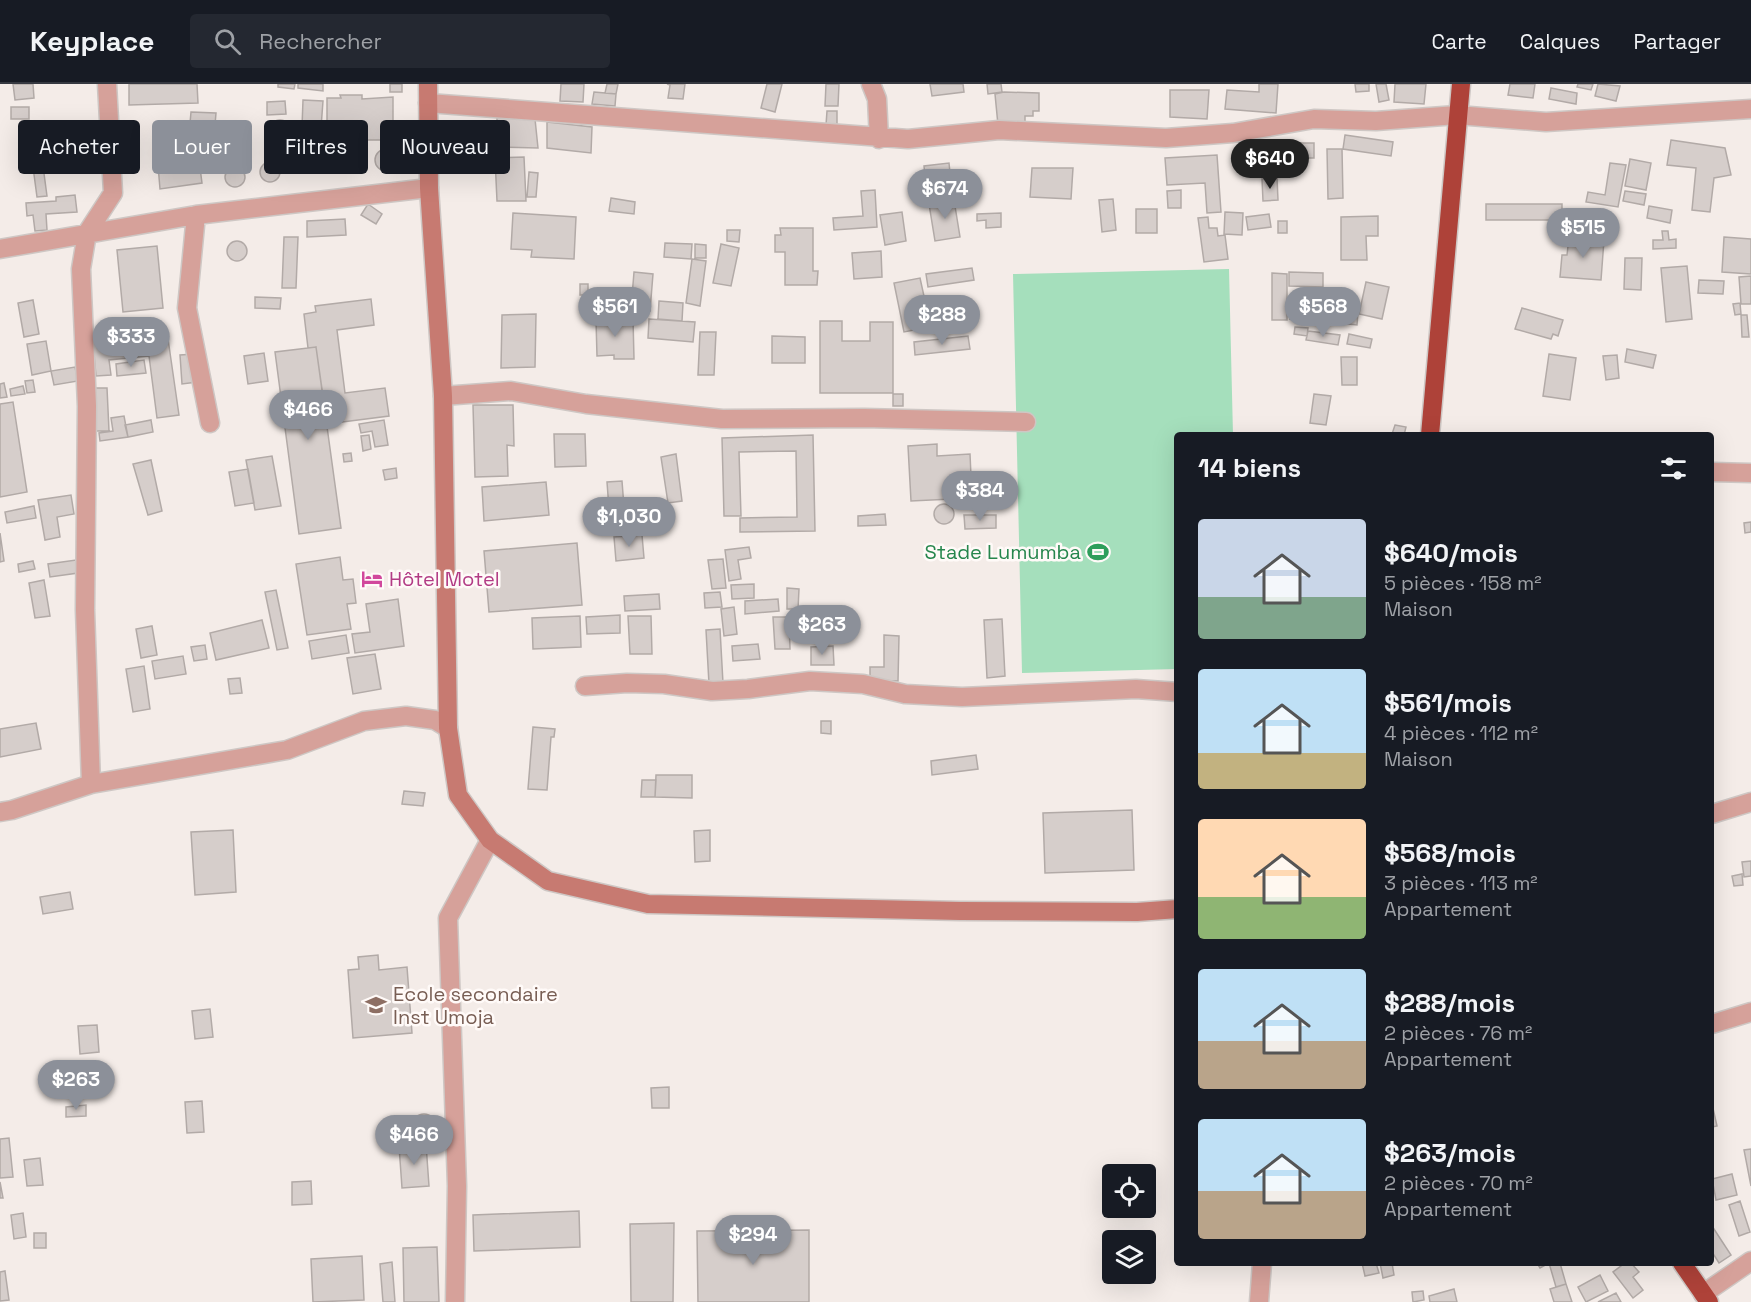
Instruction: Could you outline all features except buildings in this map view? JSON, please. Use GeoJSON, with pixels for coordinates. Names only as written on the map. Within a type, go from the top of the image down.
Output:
{"type":"FeatureCollection","features":[{"type":"Feature","properties":{"kind":"highway"},"geometry":{"type":"LineString","coordinates":[[1430,432],[1461,84]]}},
{"type":"Feature","properties":{"kind":"highway"},"geometry":{"type":"LineString","coordinates":[[1684,1266],[1706,1298]]}},
{"type":"Feature","properties":{"kind":"street"},"geometry":{"type":"LineString","coordinates":[[91,784],[85,610],[87,406],[81,269],[87,232],[113,193],[107,84]]}},
{"type":"Feature","properties":{"kind":"street"},"geometry":{"type":"LineString","coordinates":[[428,84],[429,188],[443,396],[448,729],[458,795],[490,840],[548,881],[648,904],[960,911],[1137,912],[1174,909]]}},
{"type":"Feature","properties":{"kind":"street"},"geometry":{"type":"LineString","coordinates":[[872,84],[877,99],[879,139]]}},
{"type":"Feature","properties":{"kind":"street"},"geometry":{"type":"LineString","coordinates":[[428,104],[908,140],[999,130],[1166,138],[1233,133],[1314,119],[1376,121],[1457,115],[1546,122],[1751,109]]}},
{"type":"Feature","properties":{"kind":"street"},"geometry":{"type":"LineString","coordinates":[[0,249],[87,232],[196,215],[429,188]]}},
{"type":"Feature","properties":{"kind":"street"},"geometry":{"type":"LineString","coordinates":[[196,215],[188,278],[187,308],[210,423]]}},
{"type":"Feature","properties":{"kind":"street"},"geometry":{"type":"LineString","coordinates":[[443,396],[511,392],[586,404],[723,419],[864,418],[1026,422]]}},
{"type":"Feature","properties":{"kind":"street"},"geometry":{"type":"LineString","coordinates":[[1714,472],[1751,473]]}},
{"type":"Feature","properties":{"kind":"street"},"geometry":{"type":"LineString","coordinates":[[585,686],[627,683],[664,684],[712,691],[810,681],[863,684],[905,694],[963,697],[1136,689],[1174,692]]}},
{"type":"Feature","properties":{"kind":"street"},"geometry":{"type":"LineString","coordinates":[[0,812],[91,784],[287,750],[364,721],[406,716],[435,720],[448,729]]}},
{"type":"Feature","properties":{"kind":"street"},"geometry":{"type":"LineString","coordinates":[[1714,813],[1751,802]]}},
{"type":"Feature","properties":{"kind":"street"},"geometry":{"type":"LineString","coordinates":[[455,1302],[457,1186],[448,918],[490,840]]}},
{"type":"Feature","properties":{"kind":"street"},"geometry":{"type":"LineString","coordinates":[[1714,1023],[1751,1012]]}},
{"type":"Feature","properties":{"kind":"street"},"geometry":{"type":"LineString","coordinates":[[1706,1298],[1751,1261]]}},
{"type":"Feature","properties":{"kind":"street"},"geometry":{"type":"LineString","coordinates":[[1259,1302],[1262,1266]]}},
{"type":"Feature","properties":{"kind":"green space","name":"Stade Lumumba"},"geometry":{"type":"Polygon","coordinates":[[[1229,269],[1233,432],[1174,432],[1174,669],[1022,673],[1013,274],[1229,269]]]}},
{"type":"Feature","properties":{"kind":"place","name":"Stade Lumumba"},"geometry":{"type":"Point","coordinates":[1098,552]}},
{"type":"Feature","properties":{"kind":"place","name":"Hôtel Motel"},"geometry":{"type":"Point","coordinates":[372,579]}},
{"type":"Feature","properties":{"kind":"place","name":"Ecole secondaire Inst Umoja"},"geometry":{"type":"Point","coordinates":[376,1005]}}]}
